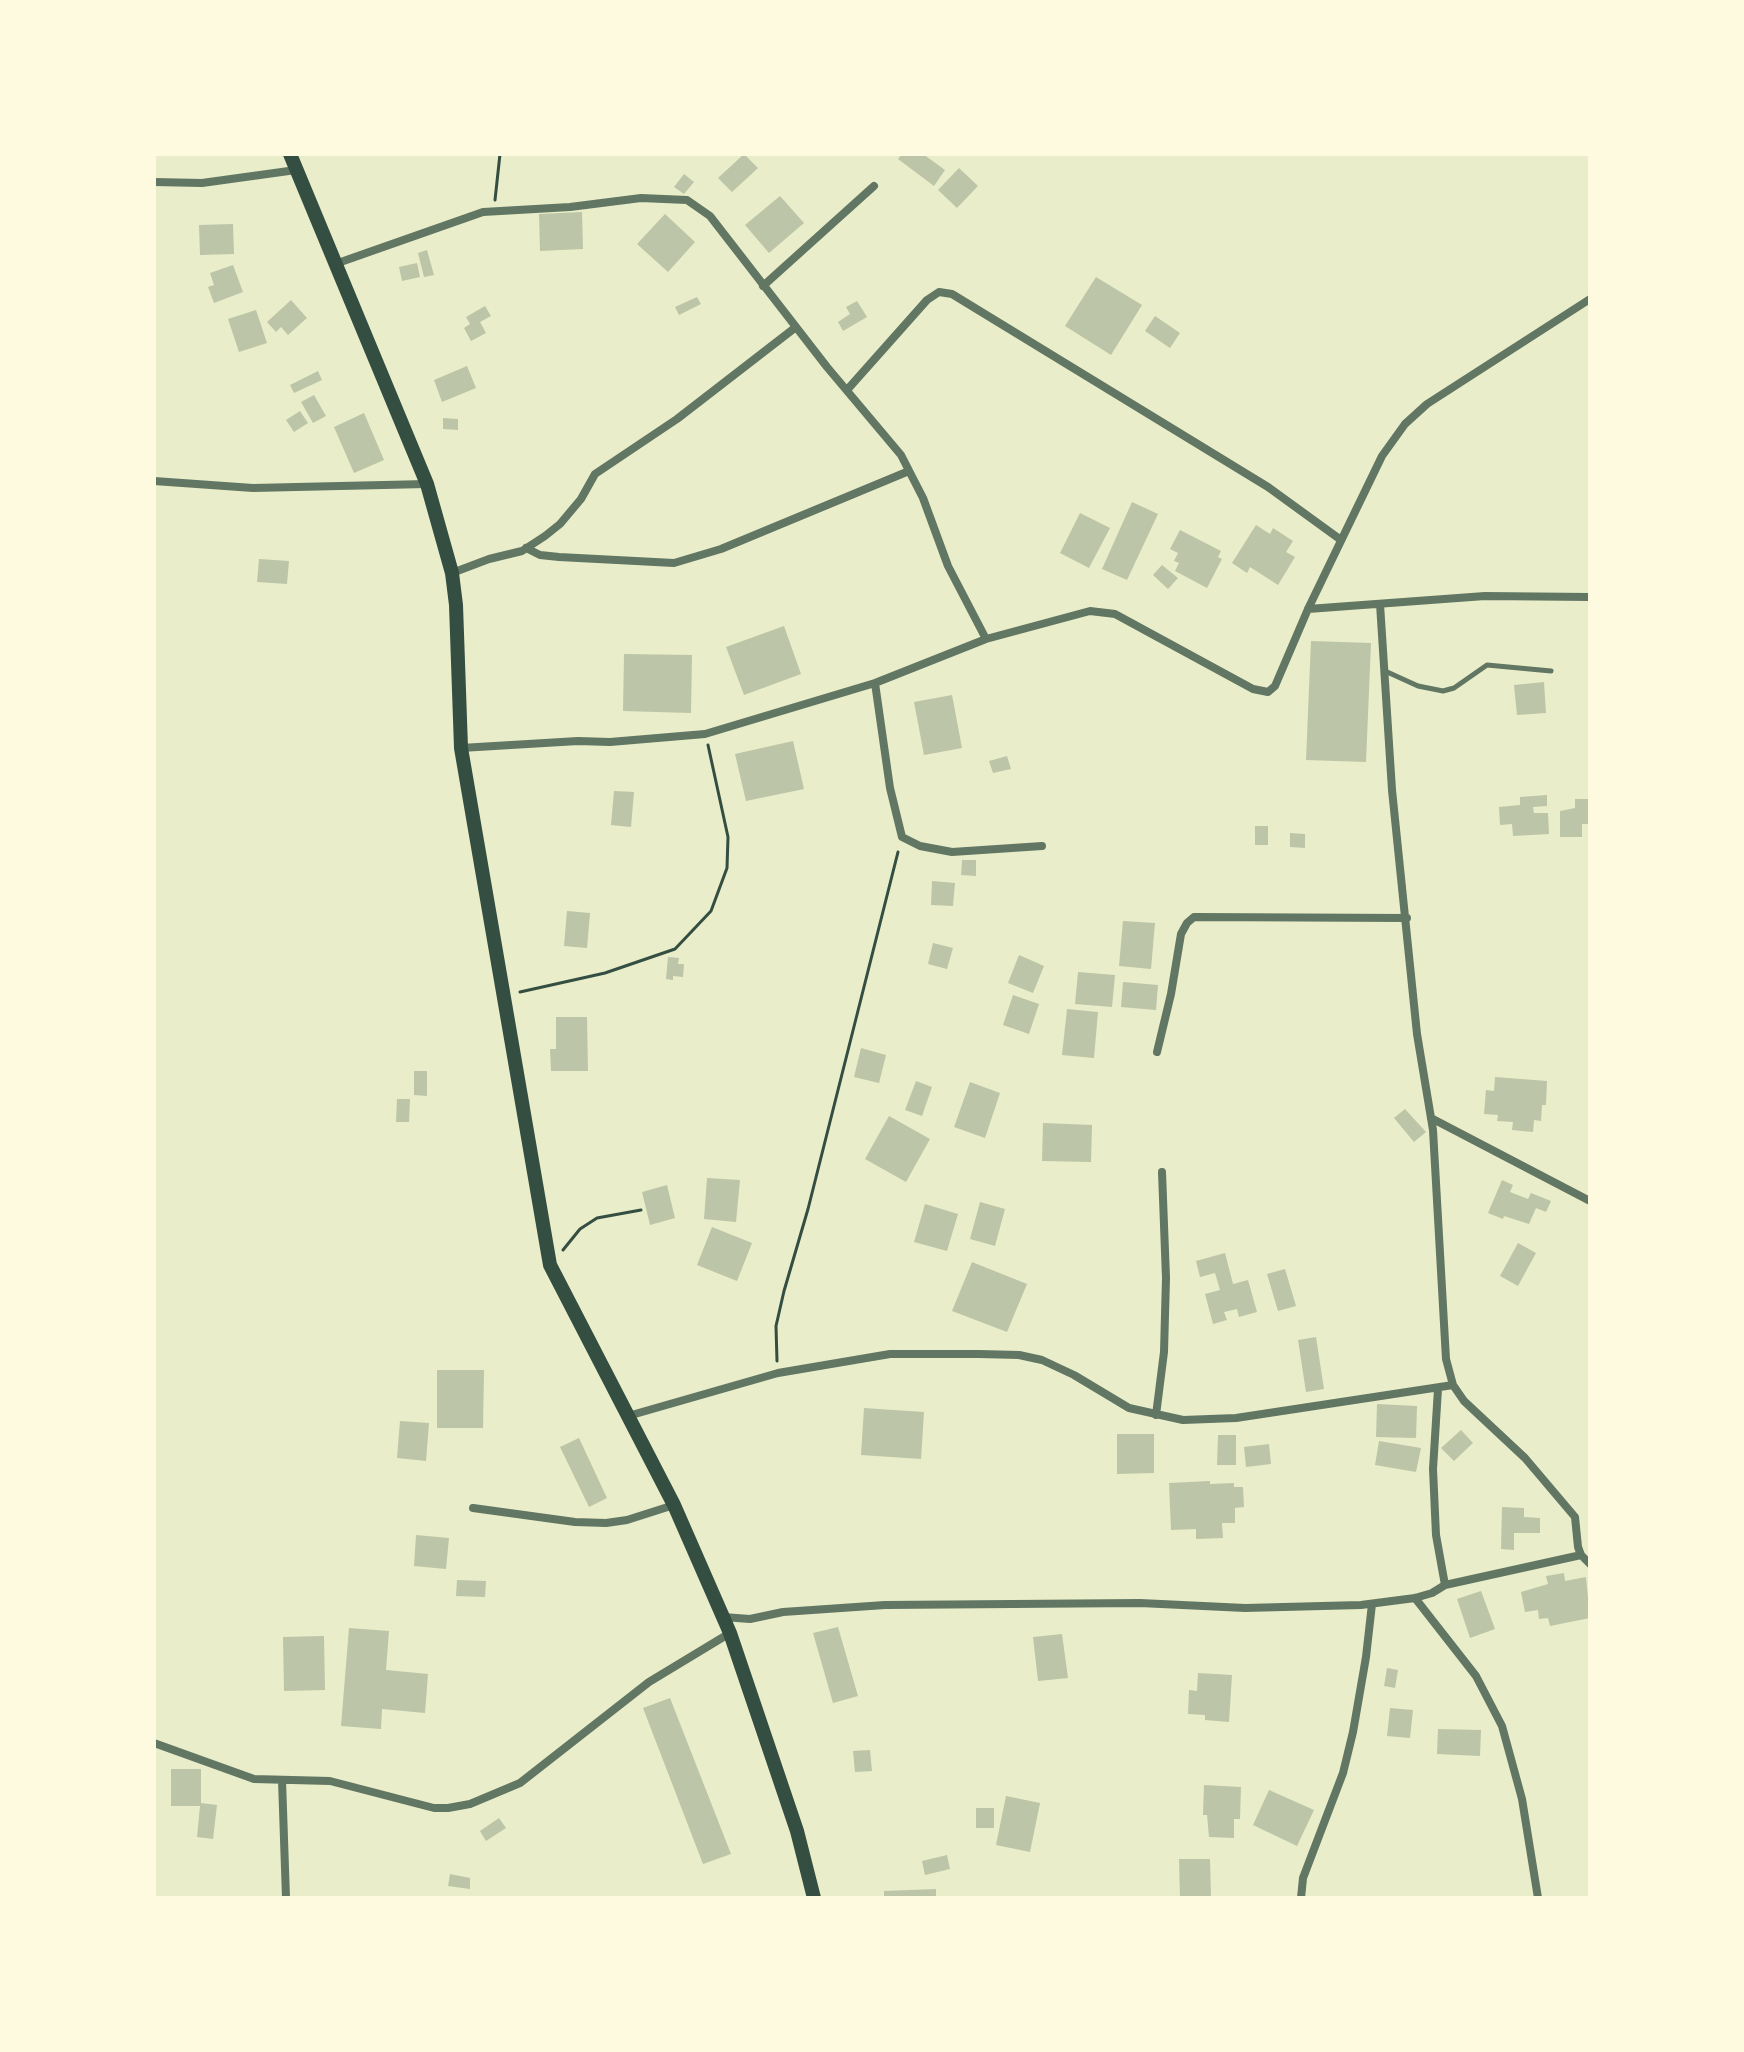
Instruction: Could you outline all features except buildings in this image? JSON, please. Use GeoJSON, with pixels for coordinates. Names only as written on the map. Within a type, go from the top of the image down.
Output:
{"type":"FeatureCollection","features":[{"type":"Feature","properties":{"kind":"main road"},"geometry":{"type":"LineString","coordinates":[[290,154],[427,484],[452,573],[461,748],[553,1274],[674,1505],[730,1633],[797,1831],[814,1898]]}},
{"type":"Feature","properties":{"kind":"street"},"geometry":{"type":"LineString","coordinates":[[154,182],[202,183],[296,170]]}},
{"type":"Feature","properties":{"kind":"street"},"geometry":{"type":"LineString","coordinates":[[763,286],[874,186]]}},
{"type":"Feature","properties":{"kind":"street"},"geometry":{"type":"LineString","coordinates":[[335,264],[483,212],[570,207],[641,198],[687,200],[710,216],[901,455],[923,498],[948,566],[986,639]]}},
{"type":"Feature","properties":{"kind":"street"},"geometry":{"type":"LineString","coordinates":[[847,390],[927,300],[939,292],[952,294],[1268,487],[1341,540]]}},
{"type":"Feature","properties":{"kind":"street"},"geometry":{"type":"LineString","coordinates":[[461,748],[610,742],[705,734],[875,683],[986,639],[1090,611],[1115,614],[1263,693],[1275,686],[1308,609],[1382,456],[1405,424],[1427,404],[1590,299]]}},
{"type":"Feature","properties":{"kind":"street"},"geometry":{"type":"LineString","coordinates":[[452,573],[526,548],[560,524],[581,499],[595,474],[677,419],[796,327]]}},
{"type":"Feature","properties":{"kind":"street"},"geometry":{"type":"LineString","coordinates":[[526,548],[540,555],[559,557],[674,563],[721,549],[909,471]]}},
{"type":"Feature","properties":{"kind":"street"},"geometry":{"type":"LineString","coordinates":[[154,481],[253,488],[427,484]]}},
{"type":"Feature","properties":{"kind":"street"},"geometry":{"type":"LineString","coordinates":[[1308,609],[1485,596],[1590,597]]}},
{"type":"Feature","properties":{"kind":"street"},"geometry":{"type":"LineString","coordinates":[[1380,604],[1392,790],[1417,1034],[1431,1118],[1446,1359],[1453,1385],[1464,1401],[1525,1458],[1568,1506],[1575,1517],[1581,1555],[1590,1564]]}},
{"type":"Feature","properties":{"kind":"street"},"geometry":{"type":"LineString","coordinates":[[875,683],[890,788],[902,837],[920,846],[952,852],[1042,846]]}},
{"type":"Feature","properties":{"kind":"street"},"geometry":{"type":"LineString","coordinates":[[1157,1052],[1181,934],[1194,917],[1407,918]]}},
{"type":"Feature","properties":{"kind":"street"},"geometry":{"type":"LineString","coordinates":[[1431,1118],[1590,1201]]}},
{"type":"Feature","properties":{"kind":"street"},"geometry":{"type":"LineString","coordinates":[[1156,1415],[1164,1352],[1166,1278],[1162,1172]]}},
{"type":"Feature","properties":{"kind":"street"},"geometry":{"type":"LineString","coordinates":[[628,1416],[778,1373],[890,1354],[1019,1355],[1042,1360],[1129,1408],[1183,1420],[1236,1418],[1453,1385]]}},
{"type":"Feature","properties":{"kind":"street"},"geometry":{"type":"LineString","coordinates":[[1438,1389],[1433,1469],[1436,1535],[1445,1585]]}},
{"type":"Feature","properties":{"kind":"street"},"geometry":{"type":"LineString","coordinates":[[473,1508],[575,1522],[606,1523],[627,1520],[674,1505]]}},
{"type":"Feature","properties":{"kind":"street"},"geometry":{"type":"LineString","coordinates":[[723,1617],[750,1619],[783,1612],[885,1605],[1140,1603],[1245,1608],[1372,1604],[1415,1598],[1445,1585],[1581,1555]]}},
{"type":"Feature","properties":{"kind":"street"},"geometry":{"type":"LineString","coordinates":[[1415,1598],[1476,1676],[1502,1726],[1522,1799],[1538,1898]]}},
{"type":"Feature","properties":{"kind":"street"},"geometry":{"type":"LineString","coordinates":[[1301,1898],[1303,1878],[1343,1773],[1350,1746],[1359,1704],[1372,1604]]}},
{"type":"Feature","properties":{"kind":"street"},"geometry":{"type":"LineString","coordinates":[[154,1743],[243,1776],[268,1781],[330,1781],[441,1809],[470,1804],[520,1783],[649,1682],[730,1633]]}},
{"type":"Feature","properties":{"kind":"street"},"geometry":{"type":"LineString","coordinates":[[282,1780],[286,1898]]}},
{"type":"Feature","properties":{"kind":"lane"},"geometry":{"type":"LineString","coordinates":[[1384,671],[1418,686],[1443,691],[1454,688],[1487,665],[1551,671]]}},
{"type":"Feature","properties":{"kind":"path"},"geometry":{"type":"LineString","coordinates":[[493,211],[500,154]]}},
{"type":"Feature","properties":{"kind":"path"},"geometry":{"type":"LineString","coordinates":[[503,996],[605,973],[675,949],[711,911],[727,868],[728,837],[705,734]]}},
{"type":"Feature","properties":{"kind":"path"},"geometry":{"type":"LineString","coordinates":[[778,1373],[776,1326],[781,1302],[878,941],[902,837]]}},
{"type":"Feature","properties":{"kind":"path"},"geometry":{"type":"LineString","coordinates":[[548,1255],[564,1250],[580,1229],[597,1218],[641,1210]]}}]}
